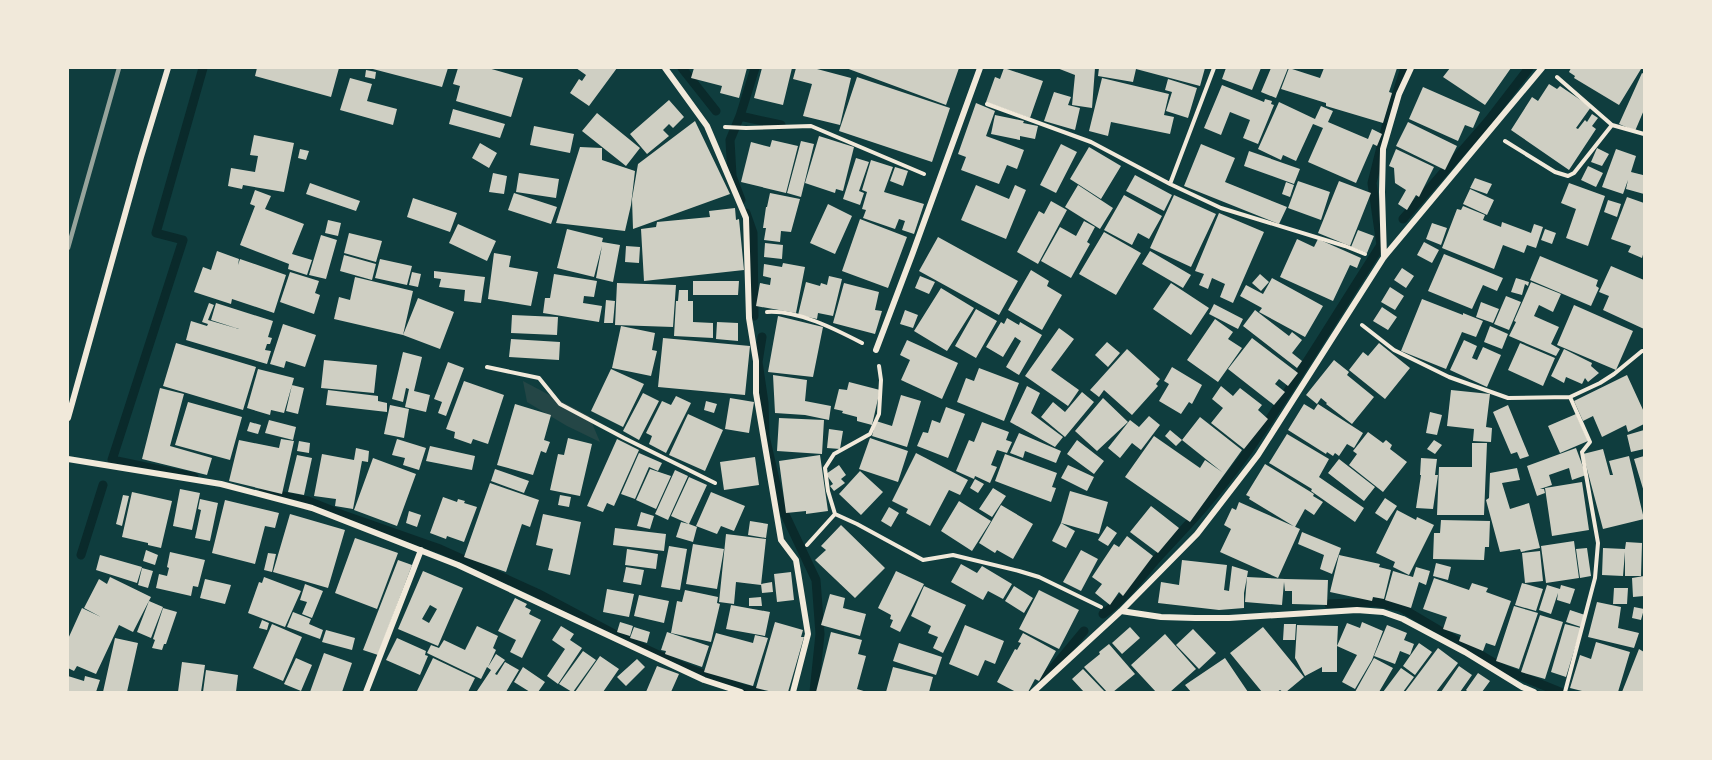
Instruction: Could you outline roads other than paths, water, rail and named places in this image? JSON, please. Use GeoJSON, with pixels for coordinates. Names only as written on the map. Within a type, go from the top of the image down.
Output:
{"type":"FeatureCollection","features":[{"type":"Feature","properties":{"kind":"street"},"geometry":{"type":"LineString","coordinates":[[68,418],[168,68]]}},
{"type":"Feature","properties":{"kind":"street"},"geometry":{"type":"LineString","coordinates":[[665,68],[707,126],[746,218],[749,318],[756,361],[756,393],[781,540],[796,560],[808,634],[793,693]]}},
{"type":"Feature","properties":{"kind":"street"},"geometry":{"type":"LineString","coordinates":[[876,350],[980,68]]}},
{"type":"Feature","properties":{"kind":"street"},"geometry":{"type":"LineString","coordinates":[[1384,257],[1383,149],[1399,94],[1411,68]]}},
{"type":"Feature","properties":{"kind":"street"},"geometry":{"type":"LineString","coordinates":[[1033,693],[1121,611],[1197,534],[1258,455],[1384,257],[1542,68]]}},
{"type":"Feature","properties":{"kind":"street"},"geometry":{"type":"LineString","coordinates":[[68,459],[221,484],[312,508],[458,565],[704,680],[741,693]]}},
{"type":"Feature","properties":{"kind":"street"},"geometry":{"type":"LineString","coordinates":[[366,693],[421,550]]}},
{"type":"Feature","properties":{"kind":"street"},"geometry":{"type":"LineString","coordinates":[[1121,611],[1161,617],[1195,618],[1357,610],[1383,612],[1403,619],[1465,652],[1534,693]]}},
{"type":"Feature","properties":{"kind":"waterway"},"geometry":{"type":"LineString","coordinates":[[194,477],[112,460],[183,240],[156,233],[203,68]]}},
{"type":"Feature","properties":{"kind":"waterway"},"geometry":{"type":"LineString","coordinates":[[682,68],[716,111]]}},
{"type":"Feature","properties":{"kind":"waterway"},"geometry":{"type":"LineString","coordinates":[[741,200],[732,176],[730,140],[755,68]]}},
{"type":"Feature","properties":{"kind":"waterway"},"geometry":{"type":"LineString","coordinates":[[1103,614],[1133,586],[1233,471],[1279,406],[1381,245],[1372,183],[1386,127],[1405,68]]}},
{"type":"Feature","properties":{"kind":"waterway"},"geometry":{"type":"LineString","coordinates":[[1403,219],[1489,120],[1529,68]]}},
{"type":"Feature","properties":{"kind":"waterway"},"geometry":{"type":"LineString","coordinates":[[740,116],[781,125]]}},
{"type":"Feature","properties":{"kind":"waterway"},"geometry":{"type":"LineString","coordinates":[[746,213],[753,233],[754,316]]}},
{"type":"Feature","properties":{"kind":"waterway"},"geometry":{"type":"LineString","coordinates":[[762,337],[758,362],[764,403],[765,436],[781,506],[816,580],[820,634],[814,692]]}},
{"type":"Feature","properties":{"kind":"waterway"},"geometry":{"type":"LineString","coordinates":[[81,555],[103,485]]}},
{"type":"Feature","properties":{"kind":"waterway"},"geometry":{"type":"LineString","coordinates":[[263,492],[308,501],[440,549],[537,593],[616,635],[684,667],[744,689],[760,692]]}},
{"type":"Feature","properties":{"kind":"waterway"},"geometry":{"type":"LineString","coordinates":[[1329,604],[1375,602],[1400,607],[1506,670],[1560,692]]}},
{"type":"Feature","properties":{"kind":"waterway"},"geometry":{"type":"LineString","coordinates":[[1044,679],[1084,631]]}},
{"type":"Feature","properties":{"kind":"railway"},"geometry":{"type":"LineString","coordinates":[[68,248],[119,68]]}}]}
